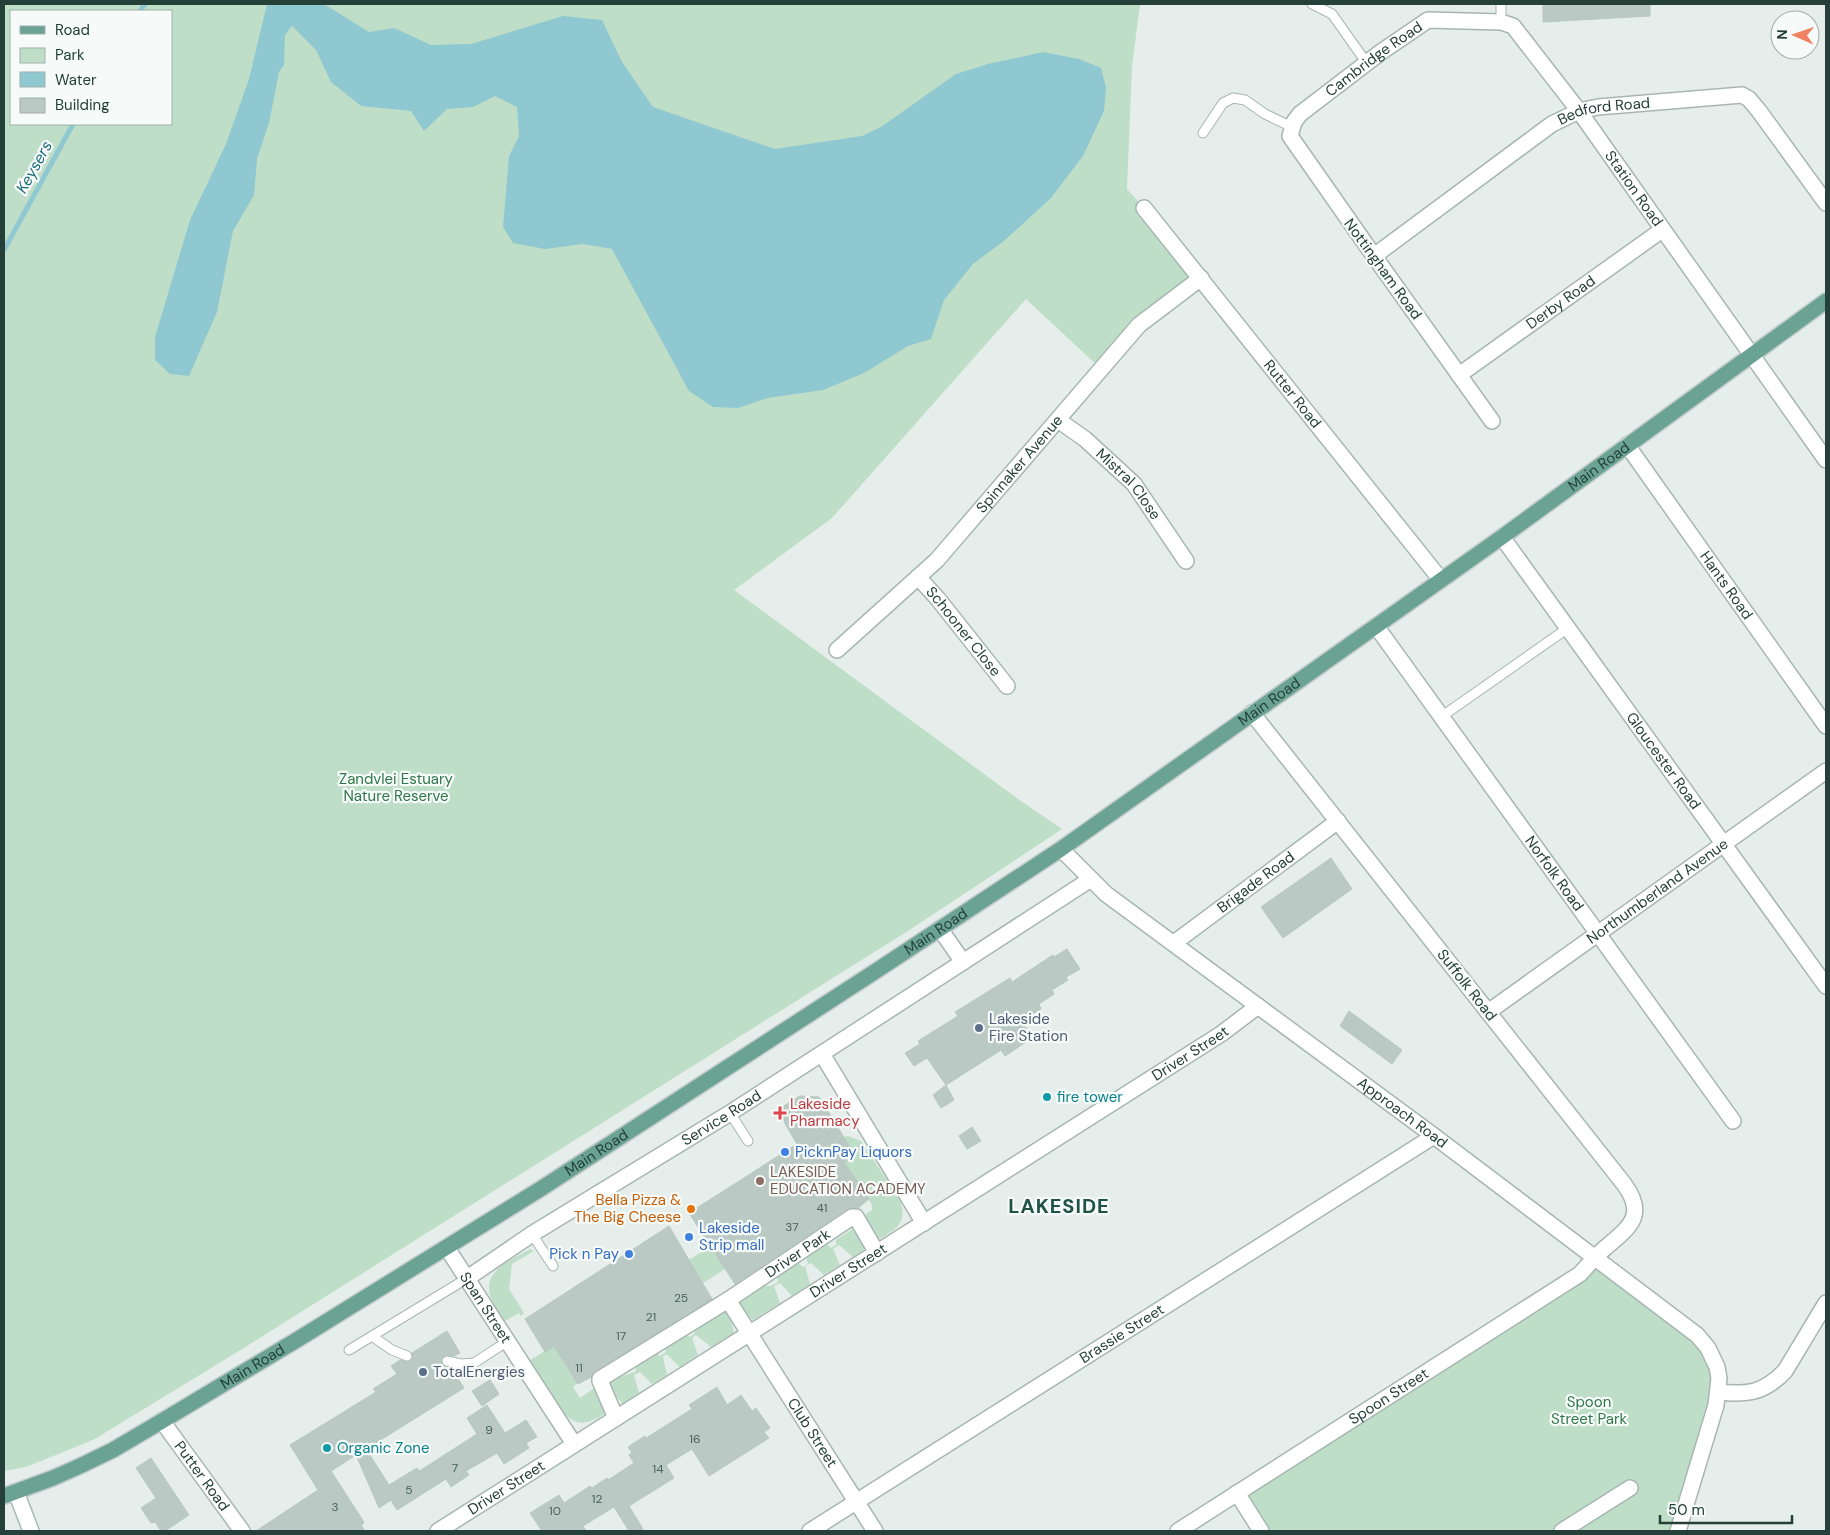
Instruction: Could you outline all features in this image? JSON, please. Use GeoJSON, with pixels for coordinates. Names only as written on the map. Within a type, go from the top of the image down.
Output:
{"type":"FeatureCollection","features":[{"type":"Feature","properties":{"kind":"main road","name":"Main Road"},"geometry":{"type":"LineString","coordinates":[[10,1494],[53,1478],[113,1450],[447,1248],[940,929],[1061,849],[1441,580],[1826,301]]}},
{"type":"Feature","properties":{"kind":"street","name":"Cambridge Road"},"geometry":{"type":"LineString","coordinates":[[1296,120],[1366,62],[1428,20],[1507,24]]}},
{"type":"Feature","properties":{"kind":"street","name":"Station Road"},"geometry":{"type":"LineString","coordinates":[[1507,24],[1579,111],[1826,460]]}},
{"type":"Feature","properties":{"kind":"street","name":"Bedford Road"},"geometry":{"type":"LineString","coordinates":[[1374,256],[1552,124],[1579,111],[1649,102],[1742,95],[1749,99],[1759,111],[1826,203]]}},
{"type":"Feature","properties":{"kind":"street","name":"Nottingham Road"},"geometry":{"type":"LineString","coordinates":[[1296,120],[1290,136],[1292,140],[1492,421]]}},
{"type":"Feature","properties":{"kind":"street","name":"Rutter Road"},"geometry":{"type":"LineString","coordinates":[[1144,208],[1202,278],[1441,580]]}},
{"type":"Feature","properties":{"kind":"street","name":"Derby Road"},"geometry":{"type":"LineString","coordinates":[[1459,375],[1662,230]]}},
{"type":"Feature","properties":{"kind":"street","name":"Spinnaker Avenue"},"geometry":{"type":"LineString","coordinates":[[837,650],[937,560],[1139,325],[1202,278]]}},
{"type":"Feature","properties":{"kind":"street","name":"Mistral Close"},"geometry":{"type":"LineString","coordinates":[[1058,420],[1085,439],[1134,484],[1186,561]]}},
{"type":"Feature","properties":{"kind":"street","name":"Hants Road"},"geometry":{"type":"LineString","coordinates":[[1627,445],[1826,726]]}},
{"type":"Feature","properties":{"kind":"street","name":"Gloucester Road"},"geometry":{"type":"LineString","coordinates":[[1502,536],[1826,986]]}},
{"type":"Feature","properties":{"kind":"street","name":"Schooner Close"},"geometry":{"type":"LineString","coordinates":[[918,577],[938,599],[1007,686]]}},
{"type":"Feature","properties":{"kind":"street","name":"Norfolk Road"},"geometry":{"type":"LineString","coordinates":[[1376,626],[1733,1121]]}},
{"type":"Feature","properties":{"kind":"street","name":"Suffolk Road"},"geometry":{"type":"LineString","coordinates":[[1252,713],[1633,1195],[1636,1206],[1634,1220],[1628,1228],[1596,1257]]}},
{"type":"Feature","properties":{"kind":"street","name":"Northumberland Avenue"},"geometry":{"type":"LineString","coordinates":[[1488,1012],[1826,770]]}},
{"type":"Feature","properties":{"kind":"street","name":"Brigade Road"},"geometry":{"type":"LineString","coordinates":[[1174,943],[1338,821]]}},
{"type":"Feature","properties":{"kind":"street","name":"Approach Road"},"geometry":{"type":"LineString","coordinates":[[1061,849],[1106,894],[1596,1257],[1704,1341],[1717,1367],[1719,1378],[1718,1392],[1716,1406],[1678,1531]]}},
{"type":"Feature","properties":{"kind":"street","name":"Service Road"},"geometry":{"type":"LineString","coordinates":[[466,1279],[532,1234],[730,1113],[1091,879]]}},
{"type":"Feature","properties":{"kind":"street"},"geometry":{"type":"LineString","coordinates":[[940,929],[963,962]]}},
{"type":"Feature","properties":{"kind":"street","name":"Driver Street"},"geometry":{"type":"LineString","coordinates":[[438,1531],[1221,1034],[1258,1006]]}},
{"type":"Feature","properties":{"kind":"street"},"geometry":{"type":"LineString","coordinates":[[822,1054],[924,1222]]}},
{"type":"Feature","properties":{"kind":"street","name":"Brassie Street"},"geometry":{"type":"LineString","coordinates":[[810,1531],[1434,1136]]}},
{"type":"Feature","properties":{"kind":"street","name":"Driver Park"},"geometry":{"type":"LineString","coordinates":[[616,1418],[600,1381],[601,1378],[731,1306],[852,1217],[856,1218],[877,1253]]}},
{"type":"Feature","properties":{"kind":"street","name":"Span Street"},"geometry":{"type":"LineString","coordinates":[[447,1248],[574,1444]]}},
{"type":"Feature","properties":{"kind":"street","name":"Spoon Street"},"geometry":{"type":"LineString","coordinates":[[1178,1531],[1580,1274],[1596,1257]]}},
{"type":"Feature","properties":{"kind":"street"},"geometry":{"type":"LineString","coordinates":[[1718,1392],[1747,1393],[1760,1390],[1776,1381],[1786,1372],[1826,1304]]}},
{"type":"Feature","properties":{"kind":"street","name":"Club Street"},"geometry":{"type":"LineString","coordinates":[[731,1306],[875,1531]]}},
{"type":"Feature","properties":{"kind":"street","name":"Putter Road"},"geometry":{"type":"LineString","coordinates":[[162,1421],[242,1531]]}},
{"type":"Feature","properties":{"kind":"street"},"geometry":{"type":"LineString","coordinates":[[1562,1531],[1630,1488]]}},
{"type":"Feature","properties":{"kind":"street"},"geometry":{"type":"LineString","coordinates":[[10,1494],[30,1531]]}},
{"type":"Feature","properties":{"kind":"street"},"geometry":{"type":"LineString","coordinates":[[1237,1494],[1261,1531]]}},
{"type":"Feature","properties":{"kind":"lane"},"geometry":{"type":"LineString","coordinates":[[1312,4],[1332,14],[1366,62]]}},
{"type":"Feature","properties":{"kind":"lane"},"geometry":{"type":"LineString","coordinates":[[1500,4],[1507,24]]}},
{"type":"Feature","properties":{"kind":"lane"},"geometry":{"type":"LineString","coordinates":[[1203,133],[1223,103],[1233,98],[1245,100],[1265,114],[1296,120]]}},
{"type":"Feature","properties":{"kind":"lane"},"geometry":{"type":"LineString","coordinates":[[1442,717],[1568,628]]}},
{"type":"Feature","properties":{"kind":"lane"},"geometry":{"type":"LineString","coordinates":[[730,1113],[748,1141]]}},
{"type":"Feature","properties":{"kind":"lane"},"geometry":{"type":"LineString","coordinates":[[532,1234],[553,1266]]}},
{"type":"Feature","properties":{"kind":"lane","name":"Service Road"},"geometry":{"type":"LineString","coordinates":[[349,1350],[466,1279]]}},
{"type":"Feature","properties":{"kind":"lane"},"geometry":{"type":"LineString","coordinates":[[372,1336],[392,1350],[407,1356]]}},
{"type":"Feature","properties":{"kind":"lane"},"geometry":{"type":"LineString","coordinates":[[447,1361],[461,1364],[474,1363],[508,1340]]}},
{"type":"Feature","properties":{"kind":"green space","name":"Zandvlei Estuary Nature Reserve"},"geometry":{"type":"Polygon","coordinates":[[[4,4],[1140,4],[1132,67],[1127,189],[1201,278],[1101,369],[1026,299],[832,518],[734,590],[1018,799],[1062,829],[911,929],[226,1359],[93,1440],[26,1467],[4,1471],[4,4]]]}},
{"type":"Feature","properties":{"kind":"green space"},"geometry":{"type":"Polygon","coordinates":[[[848,1136],[861,1141],[899,1198],[903,1213],[902,1219],[896,1228],[878,1240],[866,1221],[866,1214],[872,1210],[872,1205],[855,1178],[719,1259],[725,1269],[703,1283],[697,1273],[573,1387],[580,1398],[593,1389],[597,1389],[609,1411],[583,1423],[576,1422],[565,1414],[529,1361],[855,1155],[844,1137],[848,1136]]]}},
{"type":"Feature","properties":{"kind":"green space"},"geometry":{"type":"Polygon","coordinates":[[[854,1228],[869,1246],[853,1257],[839,1245],[833,1249],[840,1265],[824,1275],[811,1263],[805,1266],[810,1284],[792,1296],[780,1283],[774,1286],[780,1303],[753,1320],[739,1308],[739,1301],[755,1286],[771,1286],[778,1282],[777,1272],[796,1261],[803,1267],[808,1264],[805,1254],[822,1243],[827,1244],[831,1248],[836,1245],[836,1240],[854,1228]]]}},
{"type":"Feature","properties":{"kind":"green space"},"geometry":{"type":"Polygon","coordinates":[[[530,1249],[534,1251],[512,1264],[509,1289],[524,1313],[521,1316],[519,1313],[505,1321],[491,1298],[490,1280],[500,1267],[530,1249]]]}},
{"type":"Feature","properties":{"kind":"green space","name":"Spoon Street Park"},"geometry":{"type":"Polygon","coordinates":[[[1595,1257],[1683,1323],[1719,1378],[1678,1531],[1261,1531],[1237,1493],[1595,1257]]]}},
{"type":"Feature","properties":{"kind":"green space"},"geometry":{"type":"Polygon","coordinates":[[[721,1310],[730,1314],[734,1333],[711,1347],[696,1335],[692,1338],[698,1355],[680,1367],[666,1354],[663,1357],[667,1375],[652,1384],[640,1372],[634,1375],[639,1393],[623,1404],[610,1390],[610,1385],[613,1381],[636,1371],[635,1365],[654,1352],[660,1356],[666,1352],[664,1347],[682,1333],[690,1337],[695,1333],[694,1328],[721,1310]]]}},
{"type":"Feature","properties":{"kind":"water"},"geometry":{"type":"Polygon","coordinates":[[[267,4],[324,4],[369,32],[394,28],[431,45],[471,44],[563,16],[602,20],[622,62],[653,107],[775,149],[862,136],[881,127],[956,74],[988,64],[1043,52],[1079,59],[1101,68],[1106,87],[1104,111],[1083,156],[1051,198],[1005,240],[973,264],[944,300],[931,339],[908,346],[864,373],[823,390],[768,398],[738,408],[713,407],[689,391],[612,249],[583,244],[545,249],[513,243],[503,227],[509,156],[519,136],[517,107],[495,96],[473,107],[447,109],[424,131],[411,111],[361,106],[331,82],[316,50],[292,26],[285,35],[284,65],[279,72],[269,123],[257,159],[254,195],[233,231],[217,312],[189,376],[170,374],[155,360],[155,337],[190,220],[226,144],[249,79],[267,4]]]}},
{"type":"Feature","properties":{"kind":"building"},"geometry":{"type":"Polygon","coordinates":[[[1543,4],[1650,4],[1650,16],[1543,22],[1543,4]]]}},
{"type":"Feature","properties":{"kind":"building"},"geometry":{"type":"Polygon","coordinates":[[[1331,858],[1352,889],[1283,938],[1261,907],[1331,858]]]}},
{"type":"Feature","properties":{"kind":"building","name":"Lakeside Fire Station"},"geometry":{"type":"Polygon","coordinates":[[[1067,949],[1080,969],[1066,977],[1068,980],[1052,990],[1054,994],[1039,1004],[1041,1009],[1022,1021],[1032,1038],[1005,1056],[1001,1050],[946,1085],[927,1058],[914,1066],[905,1053],[920,1044],[918,1041],[958,1016],[955,1012],[1010,978],[1012,982],[1053,955],[1054,957],[1067,949]]]}},
{"type":"Feature","properties":{"kind":"building"},"geometry":{"type":"Polygon","coordinates":[[[1349,1011],[1402,1050],[1392,1064],[1340,1026],[1349,1011]]]}},
{"type":"Feature","properties":{"kind":"building"},"geometry":{"type":"Polygon","coordinates":[[[946,1085],[954,1100],[941,1108],[933,1095],[946,1085]]]}},
{"type":"Feature","properties":{"kind":"building"},"geometry":{"type":"Polygon","coordinates":[[[800,1096],[819,1097],[855,1155],[844,1162],[869,1199],[858,1208],[847,1209],[735,1284],[689,1213],[797,1144],[777,1110],[800,1096]]]}},
{"type":"Feature","properties":{"kind":"building"},"geometry":{"type":"Polygon","coordinates":[[[972,1127],[981,1141],[967,1149],[959,1136],[972,1127]]]}},
{"type":"Feature","properties":{"kind":"building"},"geometry":{"type":"Polygon","coordinates":[[[669,1226],[712,1299],[595,1371],[591,1377],[578,1384],[554,1346],[545,1352],[525,1319],[669,1226]]]}},
{"type":"Feature","properties":{"kind":"building"},"geometry":{"type":"Polygon","coordinates":[[[447,1331],[460,1353],[454,1356],[445,1355],[441,1362],[443,1366],[452,1369],[464,1388],[366,1449],[389,1485],[417,1468],[419,1471],[421,1470],[477,1434],[467,1418],[487,1405],[505,1433],[526,1420],[537,1437],[526,1443],[529,1448],[504,1464],[497,1453],[466,1471],[469,1475],[451,1487],[446,1479],[397,1510],[391,1500],[379,1508],[356,1455],[331,1471],[362,1519],[364,1523],[361,1525],[365,1531],[256,1531],[318,1490],[290,1445],[376,1392],[373,1389],[397,1374],[391,1366],[400,1360],[410,1361],[413,1358],[412,1353],[447,1331]]]}},
{"type":"Feature","properties":{"kind":"building"},"geometry":{"type":"Polygon","coordinates":[[[490,1380],[499,1394],[482,1406],[472,1391],[490,1380]]]}},
{"type":"Feature","properties":{"kind":"building"},"geometry":{"type":"Polygon","coordinates":[[[717,1387],[727,1405],[741,1395],[752,1411],[756,1408],[770,1428],[764,1432],[769,1438],[709,1476],[692,1449],[666,1465],[674,1478],[629,1506],[643,1529],[640,1531],[629,1531],[614,1507],[583,1526],[586,1531],[542,1531],[530,1513],[559,1495],[564,1503],[590,1486],[592,1488],[607,1478],[608,1480],[634,1463],[629,1455],[632,1453],[628,1447],[692,1409],[689,1405],[717,1387]]]}},
{"type":"Feature","properties":{"kind":"building"},"geometry":{"type":"Polygon","coordinates":[[[151,1458],[189,1515],[165,1531],[161,1531],[155,1522],[151,1523],[141,1508],[156,1498],[136,1468],[151,1458]]]}},
{"type":"Feature","properties":{"kind":"waterway","name":"Keysers"},"geometry":{"type":"LineString","coordinates":[[141,10],[145,4]]}},
{"type":"Feature","properties":{"kind":"waterway","name":"Keysers"},"geometry":{"type":"LineString","coordinates":[[4,250],[72,125]]}},
{"type":"Feature","properties":{"kind":"place","name":"Lakeside Fire Station"},"geometry":{"type":"Point","coordinates":[979,1028]}},
{"type":"Feature","properties":{"kind":"place","name":"fire tower"},"geometry":{"type":"Point","coordinates":[1047,1097]}},
{"type":"Feature","properties":{"kind":"place","name":"Lakeside Pharmacy"},"geometry":{"type":"Point","coordinates":[780,1113]}},
{"type":"Feature","properties":{"kind":"place","name":"PicknPay Liquors"},"geometry":{"type":"Point","coordinates":[785,1152]}},
{"type":"Feature","properties":{"kind":"place","name":"LAKESIDE EDUCATION ACADEMY"},"geometry":{"type":"Point","coordinates":[760,1181]}},
{"type":"Feature","properties":{"kind":"place","name":"Bella Pizza & The Big Cheese"},"geometry":{"type":"Point","coordinates":[691,1209]}},
{"type":"Feature","properties":{"kind":"place","name":"Lakeside Strip mall"},"geometry":{"type":"Point","coordinates":[689,1237]}},
{"type":"Feature","properties":{"kind":"place","name":"Pick n Pay"},"geometry":{"type":"Point","coordinates":[629,1254]}},
{"type":"Feature","properties":{"kind":"place","name":"TotalEnergies"},"geometry":{"type":"Point","coordinates":[423,1372]}},
{"type":"Feature","properties":{"kind":"place","name":"Organic Zone"},"geometry":{"type":"Point","coordinates":[327,1448]}},
{"type":"Feature","properties":{"kind":"district","name":"LAKESIDE"},"geometry":{"type":"Point","coordinates":[1059,1206]}}]}
